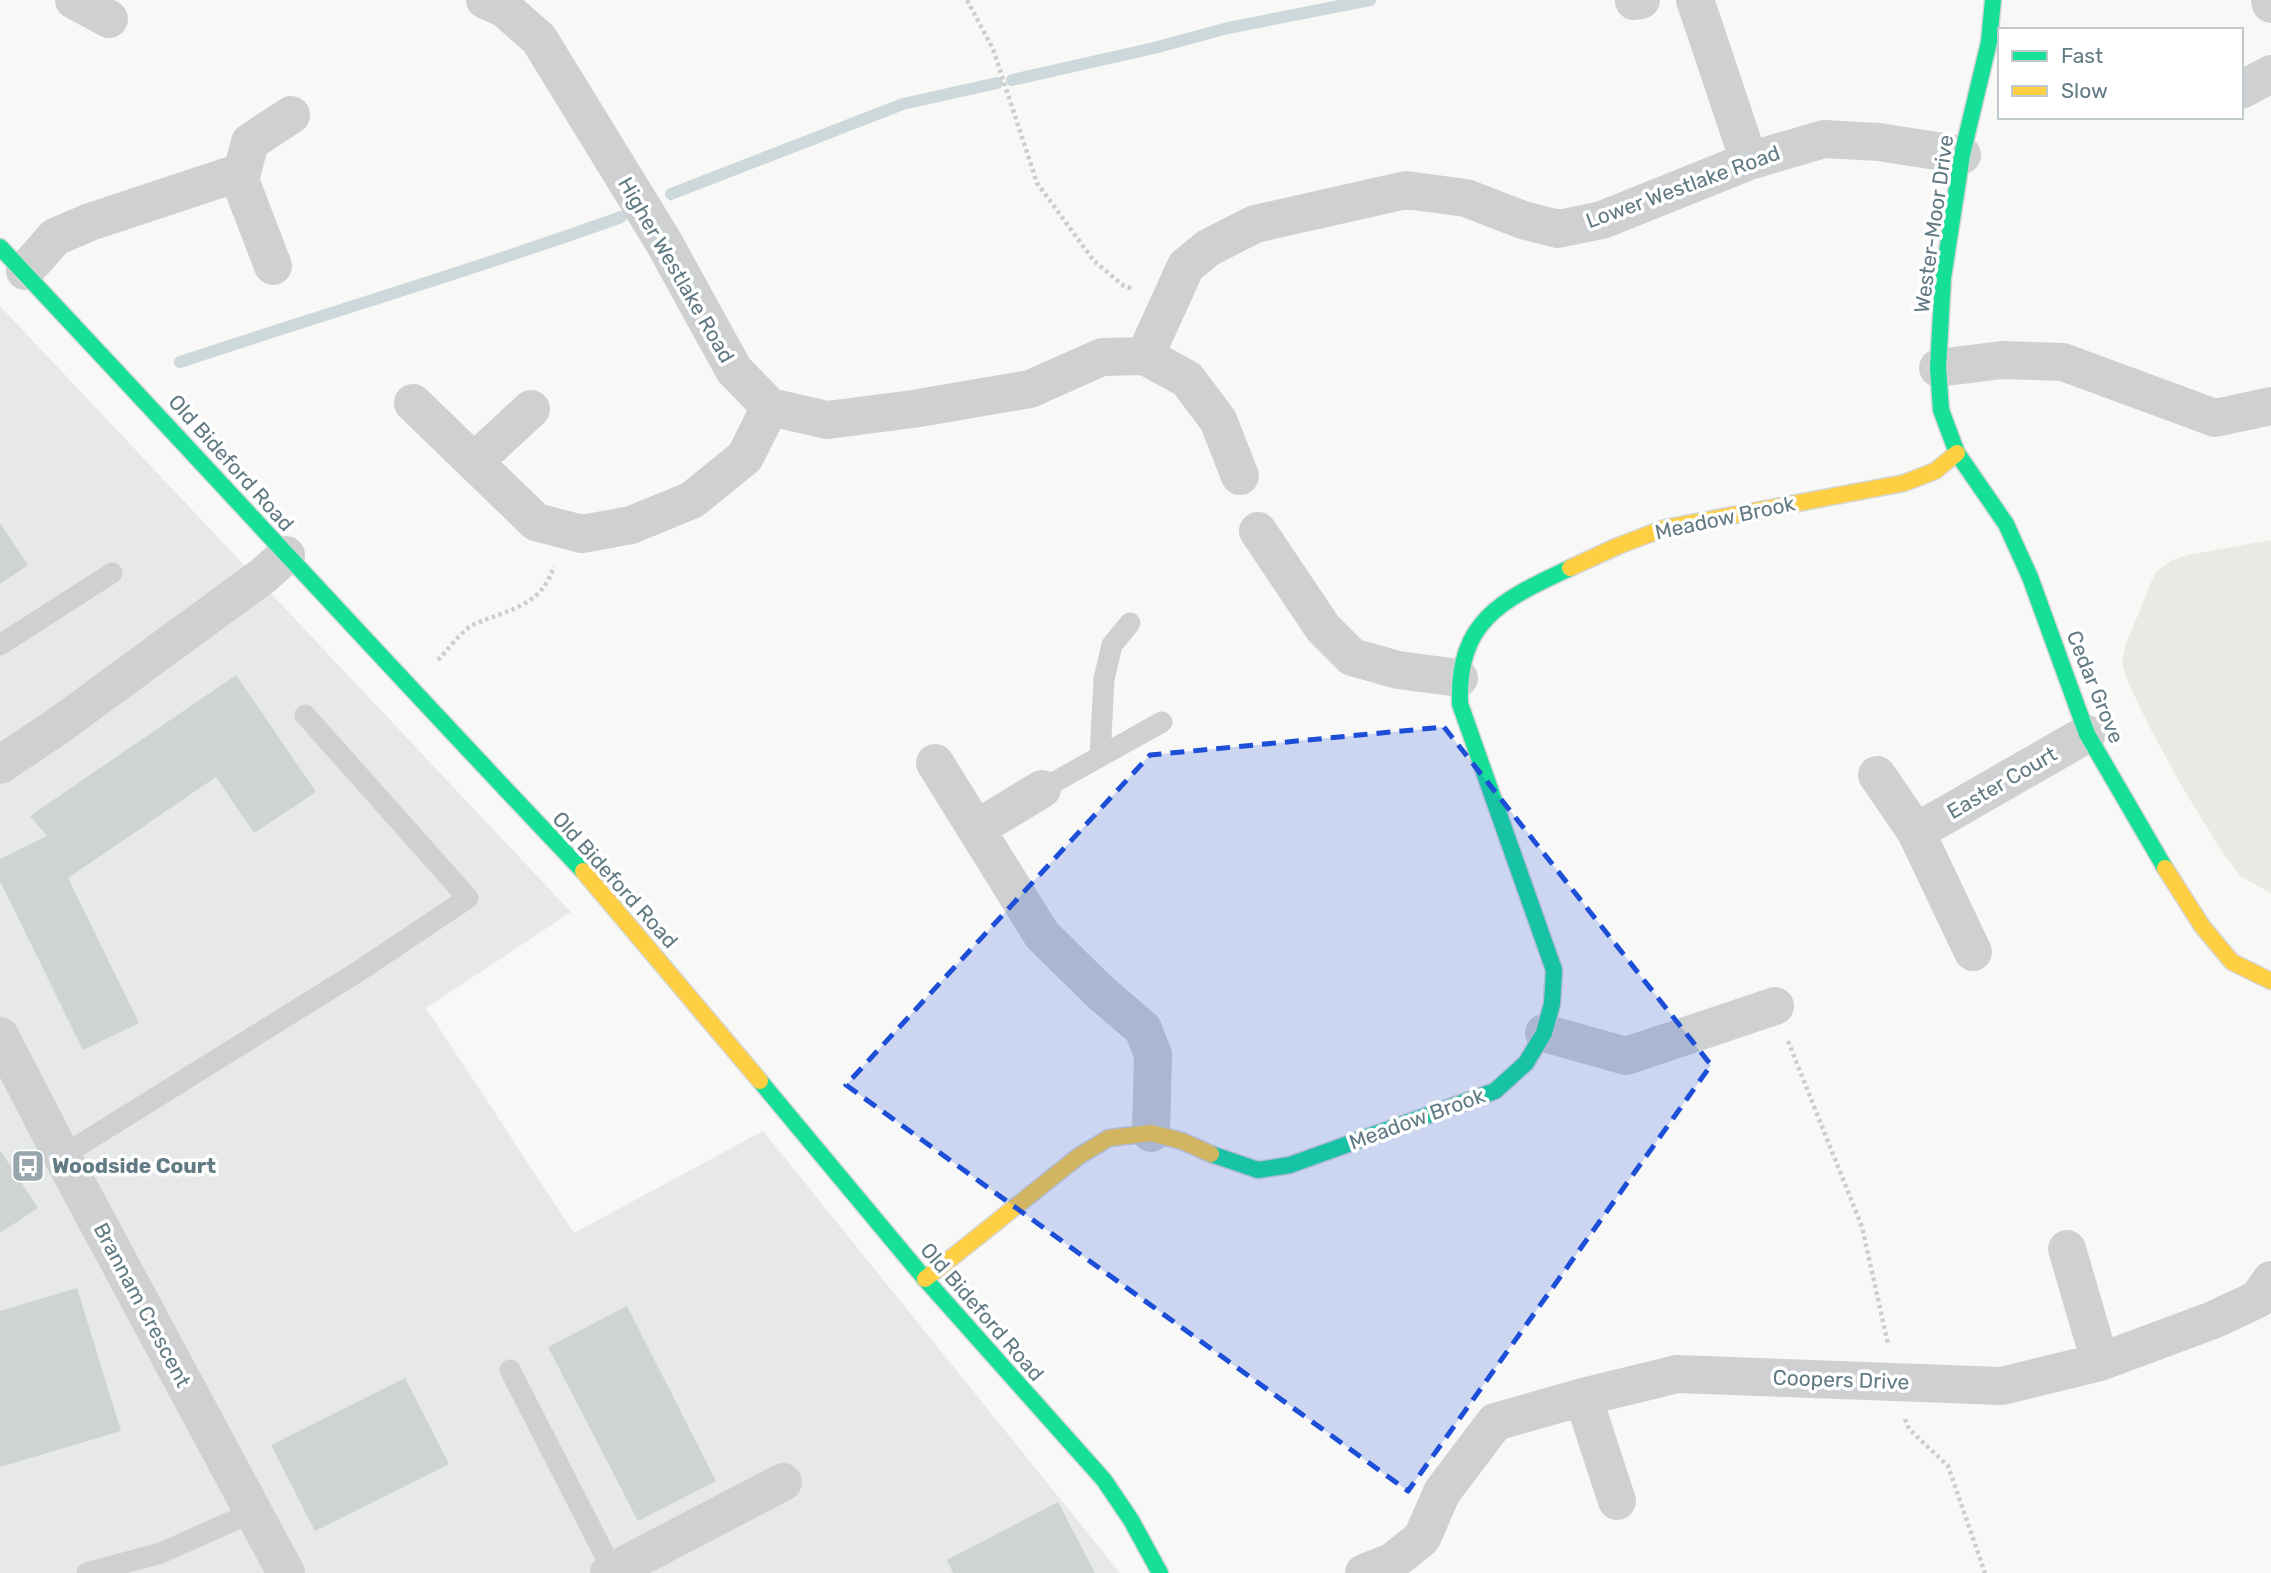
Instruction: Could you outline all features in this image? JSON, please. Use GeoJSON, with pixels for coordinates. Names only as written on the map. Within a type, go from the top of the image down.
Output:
{"type":"FeatureCollection","features":[{"type":"Feature","properties":{"kind":"street"},"geometry":{"type":"LineString","coordinates":[[74,0],[109,19]]}},
{"type":"Feature","properties":{"kind":"street","name":"Higher Westlake Road"},"geometry":{"type":"LineString","coordinates":[[485,0],[505,9],[539,39],[663,241],[734,370],[770,407]]}},
{"type":"Feature","properties":{"kind":"street"},"geometry":{"type":"LineString","coordinates":[[1634,1],[1641,0]]}},
{"type":"Feature","properties":{"kind":"street"},"geometry":{"type":"LineString","coordinates":[[1695,0],[1749,161]]}},
{"type":"Feature","properties":{"kind":"street","name":"Wester-Moor Drive"},"geometry":{"type":"LineString","coordinates":[[1957,453],[1941,410],[1938,368],[1943,278],[1962,155],[1989,42],[1993,0]]}},
{"type":"Feature","properties":{"kind":"street"},"geometry":{"type":"LineString","coordinates":[[2243,89],[2271,74]]}},
{"type":"Feature","properties":{"kind":"street"},"geometry":{"type":"LineString","coordinates":[[273,266],[240,180],[250,142],[291,115]]}},
{"type":"Feature","properties":{"kind":"street","name":"Lower Westlake Road"},"geometry":{"type":"LineString","coordinates":[[1145,356],[1186,266],[1208,248],[1255,224],[1267,221],[1406,190],[1466,198],[1523,220],[1558,229],[1602,220],[1749,161],[1824,139],[1879,142],[1962,155]]}},
{"type":"Feature","properties":{"kind":"street"},"geometry":{"type":"LineString","coordinates":[[13,259],[90,222],[229,176],[240,180]]}},
{"type":"Feature","properties":{"kind":"street","name":"Old Bideford Road"},"geometry":{"type":"LineString","coordinates":[[13,259],[418,698],[603,892],[925,1279],[1104,1480],[1131,1520],[1160,1573]]}},
{"type":"Feature","properties":{"kind":"street"},"geometry":{"type":"LineString","coordinates":[[413,403],[536,522],[582,534],[631,525],[692,500],[745,457],[770,407],[827,420],[913,409],[1030,389],[1102,357],[1145,356],[1188,379],[1218,420],[1240,476]]}},
{"type":"Feature","properties":{"kind":"street"},"geometry":{"type":"LineString","coordinates":[[1938,368],[2002,360],[2063,362],[2215,418],[2271,406]]}},
{"type":"Feature","properties":{"kind":"street"},"geometry":{"type":"LineString","coordinates":[[475,461],[531,409]]}},
{"type":"Feature","properties":{"kind":"street","name":"Meadow Brook"},"geometry":{"type":"LineString","coordinates":[[925,1279],[1079,1156],[1109,1138],[1151,1133],[1258,1170],[1290,1165],[1495,1091],[1526,1063],[1544,1033],[1552,1004],[1554,970],[1460,704],[1459,678],[1470,639],[1489,614],[1539,583],[1618,546],[1665,528],[1904,483],[1935,471],[1957,453]]}},
{"type":"Feature","properties":{"kind":"street","name":"Cedar Grove"},"geometry":{"type":"LineString","coordinates":[[1957,453],[2006,524],[2030,577],[2087,734],[2152,847],[2202,926],[2232,962],[2271,981]]}},
{"type":"Feature","properties":{"kind":"street"},"geometry":{"type":"LineString","coordinates":[[1258,531],[1323,628],[1352,657],[1398,670],[1459,678]]}},
{"type":"Feature","properties":{"kind":"street"},"geometry":{"type":"LineString","coordinates":[[0,765],[232,599],[286,555]]}},
{"type":"Feature","properties":{"kind":"street","name":"Easter Court"},"geometry":{"type":"LineString","coordinates":[[1916,832],[2087,734]]}},
{"type":"Feature","properties":{"kind":"street"},"geometry":{"type":"LineString","coordinates":[[935,764],[1042,935],[1100,992],[1143,1029],[1153,1055],[1151,1133]]}},
{"type":"Feature","properties":{"kind":"street"},"geometry":{"type":"LineString","coordinates":[[1877,775],[1916,832],[1973,952]]}},
{"type":"Feature","properties":{"kind":"street"},"geometry":{"type":"LineString","coordinates":[[976,829],[1042,789]]}},
{"type":"Feature","properties":{"kind":"street"},"geometry":{"type":"LineString","coordinates":[[1544,1033],[1626,1056],[1775,1006]]}},
{"type":"Feature","properties":{"kind":"street","name":"Brannam Crescent"},"geometry":{"type":"LineString","coordinates":[[0,1036],[286,1573]]}},
{"type":"Feature","properties":{"kind":"street"},"geometry":{"type":"LineString","coordinates":[[2067,1249],[2100,1362]]}},
{"type":"Feature","properties":{"kind":"street","name":"Coopers Drive"},"geometry":{"type":"LineString","coordinates":[[1364,1573],[1392,1562],[1422,1538],[1442,1492],[1495,1422],[1676,1374],[2002,1386],[2100,1362],[2213,1320],[2258,1299],[2271,1280]]}},
{"type":"Feature","properties":{"kind":"street"},"geometry":{"type":"LineString","coordinates":[[1583,1397],[1617,1501]]}},
{"type":"Feature","properties":{"kind":"street"},"geometry":{"type":"LineString","coordinates":[[611,1572],[667,1560],[783,1482]]}},
{"type":"Feature","properties":{"kind":"lane"},"geometry":{"type":"LineString","coordinates":[[0,645],[112,573]]}},
{"type":"Feature","properties":{"kind":"lane"},"geometry":{"type":"LineString","coordinates":[[1100,757],[1104,679],[1112,645],[1130,624]]}},
{"type":"Feature","properties":{"kind":"lane"},"geometry":{"type":"LineString","coordinates":[[62,1156],[359,971],[468,898],[305,715]]}},
{"type":"Feature","properties":{"kind":"lane"},"geometry":{"type":"LineString","coordinates":[[1042,789],[1162,722]]}},
{"type":"Feature","properties":{"kind":"lane"},"geometry":{"type":"LineString","coordinates":[[510,1370],[611,1572]]}},
{"type":"Feature","properties":{"kind":"lane"},"geometry":{"type":"LineString","coordinates":[[87,1573],[110,1570],[161,1553],[253,1512]]}},
{"type":"Feature","properties":{"kind":"path"},"geometry":{"type":"LineString","coordinates":[[967,0],[993,49],[1037,183],[1094,261],[1124,286],[1168,302]]}},
{"type":"Feature","properties":{"kind":"path"},"geometry":{"type":"LineString","coordinates":[[418,698],[435,663],[470,626],[510,612],[535,598],[550,580],[566,530]]}},
{"type":"Feature","properties":{"kind":"path"},"geometry":{"type":"LineString","coordinates":[[1775,1006],[1862,1227],[1888,1346],[1889,1382],[1909,1429],[1948,1466],[1985,1573]]}},
{"type":"Feature","properties":{"kind":"highlighted area"},"geometry":{"type":"Polygon","coordinates":[[[1444,727],[1711,1065],[1408,1491],[846,1085],[1150,755],[1444,727]]]}},
{"type":"Feature","properties":{"kind":"shaded area"},"geometry":{"type":"Polygon","coordinates":[[[0,306],[571,912],[426,1008],[574,1233],[763,1131],[1120,1573],[0,1573],[0,306]]]}},
{"type":"Feature","properties":{"kind":"shaded area"},"geometry":{"type":"Polygon","coordinates":[[[2271,540],[2271,893],[2240,876],[2217,844],[2148,724],[2122,663],[2126,644],[2155,573],[2172,560],[2188,555],[2271,540]]]}},
{"type":"Feature","properties":{"kind":"building"},"geometry":{"type":"Polygon","coordinates":[[[0,523],[28,565],[0,584],[0,523]]]}},
{"type":"Feature","properties":{"kind":"building"},"geometry":{"type":"Polygon","coordinates":[[[236,675],[316,792],[254,833],[216,777],[68,878],[139,1023],[83,1050],[0,881],[0,859],[47,836],[30,816],[236,675]]]}},
{"type":"Feature","properties":{"kind":"building"},"geometry":{"type":"Polygon","coordinates":[[[0,1150],[38,1208],[0,1233],[0,1150]]]}},
{"type":"Feature","properties":{"kind":"building"},"geometry":{"type":"Polygon","coordinates":[[[77,1288],[121,1431],[0,1467],[0,1311],[77,1288]]]}},
{"type":"Feature","properties":{"kind":"building"},"geometry":{"type":"Polygon","coordinates":[[[627,1306],[716,1481],[638,1521],[548,1347],[627,1306]]]}},
{"type":"Feature","properties":{"kind":"building"},"geometry":{"type":"Polygon","coordinates":[[[405,1378],[449,1464],[315,1531],[271,1445],[405,1378]]]}},
{"type":"Feature","properties":{"kind":"building"},"geometry":{"type":"Polygon","coordinates":[[[1058,1502],[1095,1573],[953,1573],[947,1560],[1058,1502]]]}},
{"type":"Feature","properties":{"kind":"waterway"},"geometry":{"type":"LineString","coordinates":[[1012,80],[1154,48],[1228,28],[1370,0]]}},
{"type":"Feature","properties":{"kind":"waterway"},"geometry":{"type":"LineString","coordinates":[[671,194],[903,104],[997,83]]}},
{"type":"Feature","properties":{"kind":"waterway"},"geometry":{"type":"LineString","coordinates":[[180,362],[621,217]]}},
{"type":"Feature","properties":{"kind":"traffic: fast"},"geometry":{"type":"LineString","coordinates":[[1993,0],[1989,42],[1962,155],[1943,278],[1938,368],[1941,410],[1957,453],[2006,524],[2030,577],[2087,734],[2165,868]]}},
{"type":"Feature","properties":{"kind":"traffic: fast"},"geometry":{"type":"LineString","coordinates":[[0,247],[583,871]]}},
{"type":"Feature","properties":{"kind":"traffic: fast"},"geometry":{"type":"LineString","coordinates":[[1211,1154],[1258,1170],[1290,1165],[1495,1091],[1526,1063],[1544,1033],[1552,1004],[1554,970],[1460,704],[1461,675],[1466,652],[1488,616],[1524,591],[1570,568]]}},
{"type":"Feature","properties":{"kind":"traffic: fast"},"geometry":{"type":"LineString","coordinates":[[760,1081],[925,1279],[1104,1480],[1131,1520],[1160,1573]]}},
{"type":"Feature","properties":{"kind":"traffic: slow"},"geometry":{"type":"LineString","coordinates":[[1570,568],[1665,528],[1904,483],[1935,471],[1957,453]]}},
{"type":"Feature","properties":{"kind":"traffic: slow"},"geometry":{"type":"LineString","coordinates":[[2165,868],[2202,926],[2232,962],[2271,981]]}},
{"type":"Feature","properties":{"kind":"traffic: slow"},"geometry":{"type":"LineString","coordinates":[[583,871],[760,1081]]}},
{"type":"Feature","properties":{"kind":"traffic: slow"},"geometry":{"type":"LineString","coordinates":[[925,1279],[1079,1156],[1109,1138],[1151,1133],[1182,1141],[1211,1154]]}},
{"type":"Feature","properties":{"kind":"place","name":"Woodside Court"},"geometry":{"type":"Point","coordinates":[28,1166]}}]}
